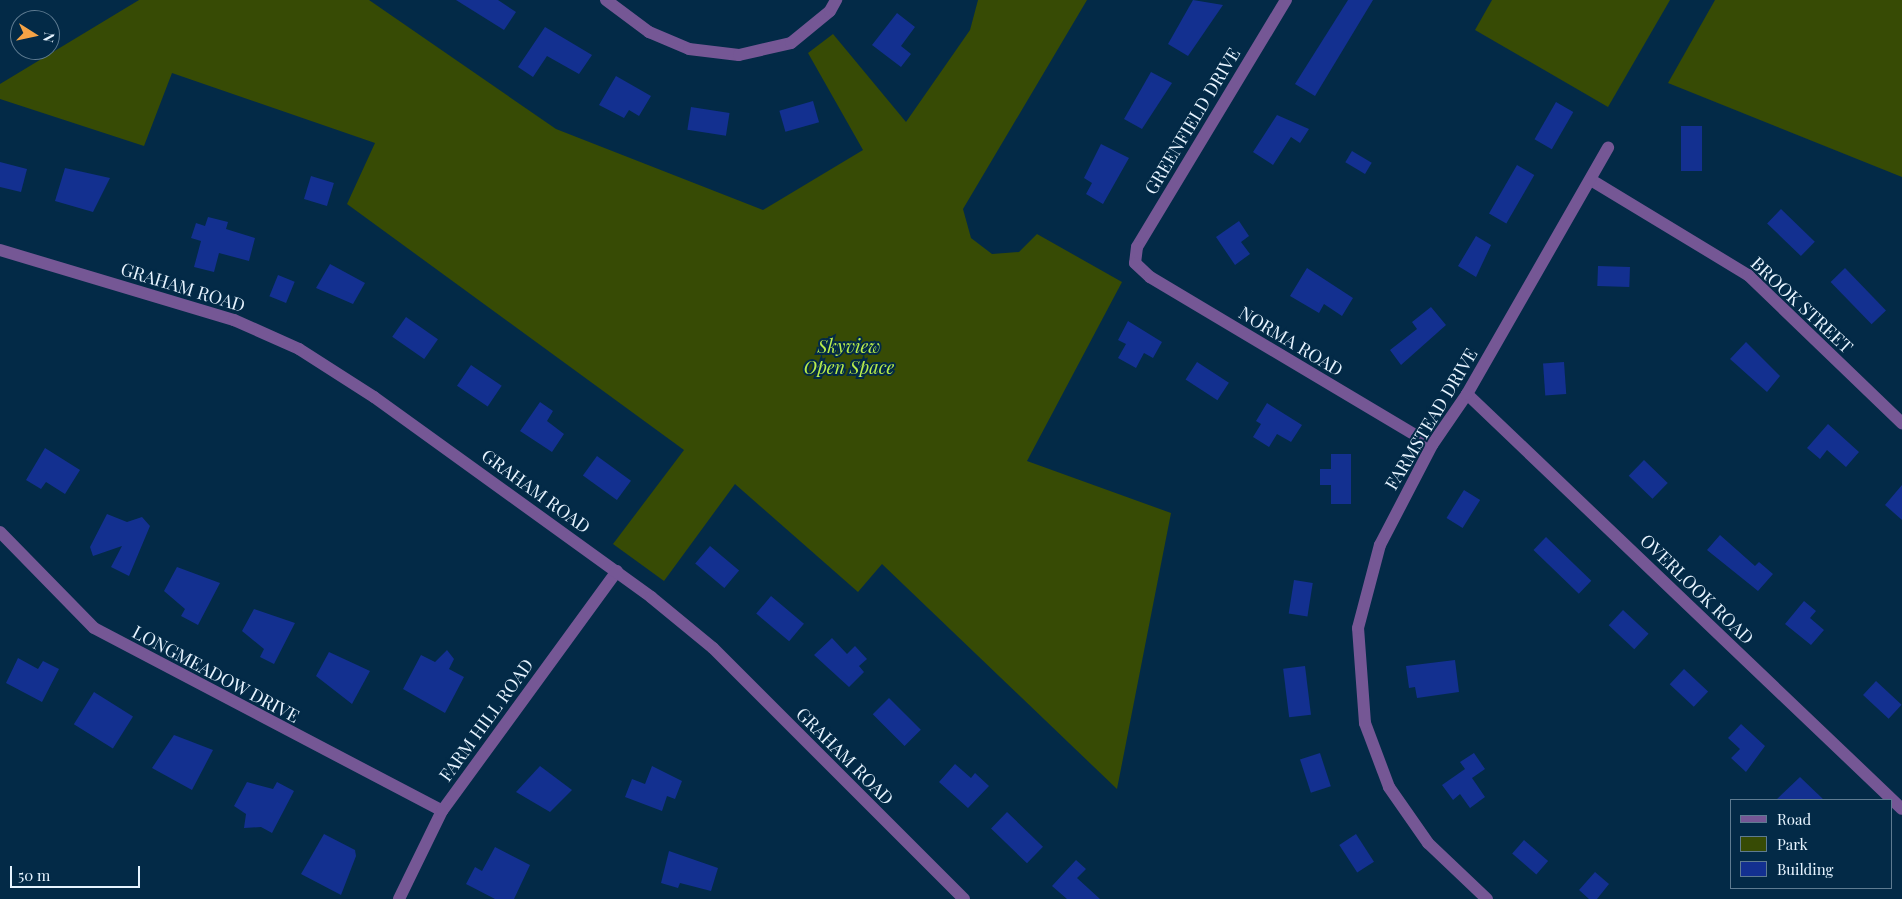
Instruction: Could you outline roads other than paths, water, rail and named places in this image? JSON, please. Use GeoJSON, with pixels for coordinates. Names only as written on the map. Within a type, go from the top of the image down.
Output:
{"type":"FeatureCollection","features":[{"type":"Feature","properties":{"kind":"street"},"geometry":{"type":"LineString","coordinates":[[606,0],[649,32],[690,49],[739,55],[791,43],[830,11],[836,0]]}},
{"type":"Feature","properties":{"kind":"street","name":"GREENFIELD DRIVE"},"geometry":{"type":"LineString","coordinates":[[1135,263],[1138,247],[1286,0]]}},
{"type":"Feature","properties":{"kind":"street","name":"FARMSTEAD DRIVE"},"geometry":{"type":"LineString","coordinates":[[1487,899],[1428,843],[1389,787],[1364,723],[1358,628],[1367,583],[1380,545],[1432,446],[1467,394],[1608,148]]}},
{"type":"Feature","properties":{"kind":"street","name":"BROOK STREET"},"geometry":{"type":"LineString","coordinates":[[1591,180],[1748,275],[1902,423]]}},
{"type":"Feature","properties":{"kind":"street","name":"GRAHAM ROAD"},"geometry":{"type":"LineString","coordinates":[[0,250],[234,320],[299,349],[476,468],[617,572],[712,648],[964,899]]}},
{"type":"Feature","properties":{"kind":"street","name":"NORMA ROAD"},"geometry":{"type":"LineString","coordinates":[[1135,263],[1150,277],[1432,446]]}},
{"type":"Feature","properties":{"kind":"street","name":"OVERLOOK ROAD"},"geometry":{"type":"LineString","coordinates":[[1467,394],[1892,799]]}},
{"type":"Feature","properties":{"kind":"street","name":"LONGMEADOW DRIVE"},"geometry":{"type":"LineString","coordinates":[[0,532],[94,628],[442,811]]}},
{"type":"Feature","properties":{"kind":"street","name":"FARM HILL ROAD"},"geometry":{"type":"LineString","coordinates":[[399,899],[442,811],[617,572]]}},
{"type":"Feature","properties":{"kind":"street","name":"OVERLOOK ROAD"},"geometry":{"type":"LineString","coordinates":[[1892,799],[1902,809]]}},
{"type":"Feature","properties":{"kind":"park label","name":"Skyview Open Space"},"geometry":{"type":"Point","coordinates":[849,357]}}]}
